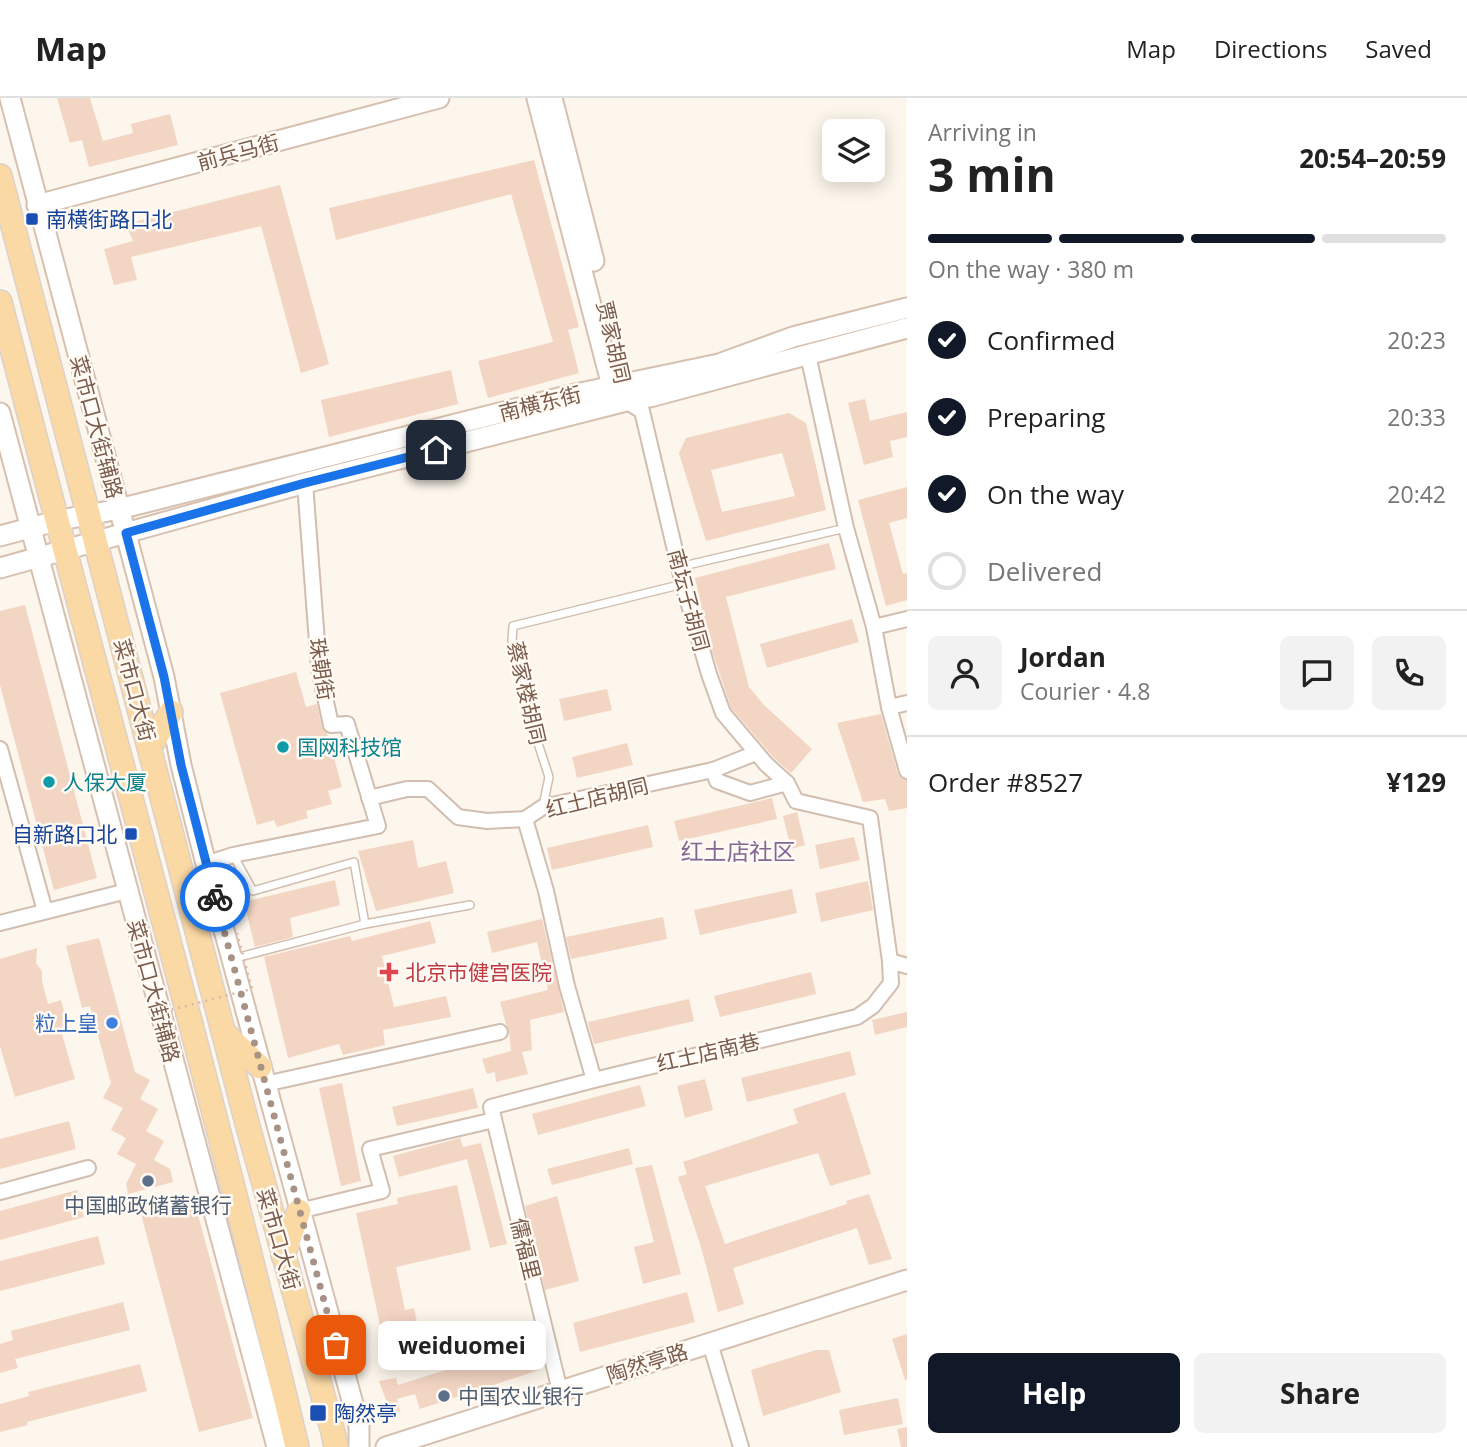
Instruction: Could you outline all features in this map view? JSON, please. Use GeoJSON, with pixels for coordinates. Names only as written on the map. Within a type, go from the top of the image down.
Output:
{"type":"FeatureCollection","features":[{"type":"Feature","properties":{"kind":"main road","name":"菜市口大街"},"geometry":{"type":"LineString","coordinates":[[0,176],[223,1032],[335,1447]]}},
{"type":"Feature","properties":{"kind":"main road","name":"菜市口大街"},"geometry":{"type":"LineString","coordinates":[[0,302],[56,522],[196,1041],[297,1447]]}},
{"type":"Feature","properties":{"kind":"main road"},"geometry":{"type":"LineString","coordinates":[[150,747],[171,712]]}},
{"type":"Feature","properties":{"kind":"main road"},"geometry":{"type":"LineString","coordinates":[[223,1032],[262,1075]]}},
{"type":"Feature","properties":{"kind":"main road"},"geometry":{"type":"LineString","coordinates":[[283,1255],[299,1211]]}},
{"type":"Feature","properties":{"kind":"street","name":"菜市口大街辅路"},"geometry":{"type":"LineString","coordinates":[[10,98],[126,533],[231,960],[359,1426],[359,1447]]}},
{"type":"Feature","properties":{"kind":"street","name":"前兵马街"},"geometry":{"type":"LineString","coordinates":[[36,200],[397,98]]}},
{"type":"Feature","properties":{"kind":"street","name":"前兵马街"},"geometry":{"type":"LineString","coordinates":[[36,200],[439,98]]}},
{"type":"Feature","properties":{"kind":"street","name":"贾家胡同"},"geometry":{"type":"LineString","coordinates":[[537,98],[621,390]]}},
{"type":"Feature","properties":{"kind":"street","name":"贾家胡同"},"geometry":{"type":"LineString","coordinates":[[552,98],[621,390]]}},
{"type":"Feature","properties":{"kind":"street","name":"南横东街"},"geometry":{"type":"LineString","coordinates":[[0,536],[621,390],[719,364],[793,337],[907,309]]}},
{"type":"Feature","properties":{"kind":"street","name":"南横东街"},"geometry":{"type":"LineString","coordinates":[[0,568],[305,483],[621,390],[650,397],[907,328]]}},
{"type":"Feature","properties":{"kind":"street"},"geometry":{"type":"LineString","coordinates":[[808,355],[846,528],[874,627],[889,707],[907,771]]}},
{"type":"Feature","properties":{"kind":"street","name":"南坛子胡同"},"geometry":{"type":"LineString","coordinates":[[621,390],[642,411],[683,584],[723,713],[756,753],[787,783]]}},
{"type":"Feature","properties":{"kind":"street","name":"菜市口大街辅路"},"geometry":{"type":"LineString","coordinates":[[0,413],[277,1447]]}},
{"type":"Feature","properties":{"kind":"street","name":"珠朝街"},"geometry":{"type":"LineString","coordinates":[[206,863],[233,855],[378,826],[347,724],[331,725],[319,669],[305,483]]}},
{"type":"Feature","properties":{"kind":"street"},"geometry":{"type":"LineString","coordinates":[[874,627],[907,619]]}},
{"type":"Feature","properties":{"kind":"street"},"geometry":{"type":"LineString","coordinates":[[889,707],[907,703]]}},
{"type":"Feature","properties":{"kind":"street"},"geometry":{"type":"LineString","coordinates":[[0,749],[45,911]]}},
{"type":"Feature","properties":{"kind":"street","name":"红土店胡同"},"geometry":{"type":"LineString","coordinates":[[369,798],[407,789],[428,789],[458,817],[486,821],[525,819],[543,807],[713,770],[756,753]]}},
{"type":"Feature","properties":{"kind":"street"},"geometry":{"type":"LineString","coordinates":[[713,770],[717,781],[750,793],[787,783],[796,801],[870,818],[890,961],[907,966]]}},
{"type":"Feature","properties":{"kind":"street"},"geometry":{"type":"LineString","coordinates":[[525,819],[546,891],[566,986],[594,1080]]}},
{"type":"Feature","properties":{"kind":"street"},"geometry":{"type":"LineString","coordinates":[[0,923],[127,891]]}},
{"type":"Feature","properties":{"kind":"street","name":"红土店南巷"},"geometry":{"type":"LineString","coordinates":[[299,1211],[382,1191],[370,1149],[594,1080],[857,1017],[873,1006],[891,983],[890,961]]}},
{"type":"Feature","properties":{"kind":"street"},"geometry":{"type":"LineString","coordinates":[[262,1075],[500,1032]]}},
{"type":"Feature","properties":{"kind":"street","name":"儒福里"},"geometry":{"type":"LineString","coordinates":[[493,1113],[560,1391]]}},
{"type":"Feature","properties":{"kind":"street"},"geometry":{"type":"LineString","coordinates":[[0,1192],[88,1168]]}},
{"type":"Feature","properties":{"kind":"street","name":"陶然亭路"},"geometry":{"type":"LineString","coordinates":[[386,1447],[907,1280]]}},
{"type":"Feature","properties":{"kind":"street"},"geometry":{"type":"LineString","coordinates":[[709,1343],[741,1447]]}},
{"type":"Feature","properties":{"kind":"lane"},"geometry":{"type":"LineString","coordinates":[[679,566],[846,528]]}},
{"type":"Feature","properties":{"kind":"lane","name":"蔡家楼胡同"},"geometry":{"type":"LineString","coordinates":[[543,807],[549,777],[535,734],[533,709],[512,641],[513,626],[683,584]]}},
{"type":"Feature","properties":{"kind":"lane"},"geometry":{"type":"LineString","coordinates":[[233,855],[253,891],[354,862],[365,924]]}},
{"type":"Feature","properties":{"kind":"lane"},"geometry":{"type":"LineString","coordinates":[[231,960],[365,924],[470,905]]}},
{"type":"Feature","properties":{"kind":"path"},"geometry":{"type":"LineString","coordinates":[[151,1015],[252,989],[237,933]]}},
{"type":"Feature","properties":{"kind":"building"},"geometry":{"type":"Polygon","coordinates":[[[57,98],[90,98],[103,141],[133,133],[131,124],[170,114],[178,145],[89,167],[82,140],[70,143],[57,98]]]}},
{"type":"Feature","properties":{"kind":"building"},"geometry":{"type":"Polygon","coordinates":[[[534,160],[579,327],[568,330],[579,373],[488,398],[478,361],[553,342],[511,194],[336,240],[329,208],[534,160]]]}},
{"type":"Feature","properties":{"kind":"building"},"geometry":{"type":"Polygon","coordinates":[[[280,185],[329,364],[301,373],[261,226],[131,257],[137,280],[114,285],[104,249],[133,241],[126,224],[280,185]]]}},
{"type":"Feature","properties":{"kind":"building"},"geometry":{"type":"Polygon","coordinates":[[[451,370],[458,404],[329,437],[321,400],[451,370]]]}},
{"type":"Feature","properties":{"kind":"building"},"geometry":{"type":"Polygon","coordinates":[[[865,399],[870,421],[907,412],[907,437],[890,441],[893,457],[864,465],[848,403],[865,399]]]}},
{"type":"Feature","properties":{"kind":"building"},"geometry":{"type":"Polygon","coordinates":[[[789,413],[806,423],[826,510],[706,541],[679,453],[686,438],[789,413]],[[782,453],[711,470],[722,512],[795,496],[782,453]]]}},
{"type":"Feature","properties":{"kind":"building"},"geometry":{"type":"Polygon","coordinates":[[[907,487],[907,518],[889,523],[903,574],[907,573],[907,600],[886,606],[858,500],[907,487]]]}},
{"type":"Feature","properties":{"kind":"building"},"geometry":{"type":"Polygon","coordinates":[[[829,543],[836,569],[726,597],[749,687],[764,705],[812,749],[791,773],[773,757],[731,708],[710,645],[695,578],[829,543]]]}},
{"type":"Feature","properties":{"kind":"building","name":"人保大厦"},"geometry":{"type":"Polygon","coordinates":[[[25,605],[97,878],[54,890],[0,685],[0,611],[25,605]]]}},
{"type":"Feature","properties":{"kind":"building"},"geometry":{"type":"Polygon","coordinates":[[[852,619],[859,642],[767,668],[760,644],[852,619]]]}},
{"type":"Feature","properties":{"kind":"building","name":"国网科技馆"},"geometry":{"type":"Polygon","coordinates":[[[296,672],[306,707],[317,704],[342,787],[328,791],[332,804],[306,811],[308,818],[277,827],[274,820],[257,825],[220,693],[296,672]]]}},
{"type":"Feature","properties":{"kind":"building"},"geometry":{"type":"Polygon","coordinates":[[[607,689],[612,710],[564,721],[559,699],[607,689]]]}},
{"type":"Feature","properties":{"kind":"building"},"geometry":{"type":"Polygon","coordinates":[[[881,714],[898,774],[907,780],[907,808],[889,811],[885,799],[863,802],[837,723],[881,714]]]}},
{"type":"Feature","properties":{"kind":"building"},"geometry":{"type":"Polygon","coordinates":[[[627,743],[633,765],[577,778],[572,757],[627,743]]]}},
{"type":"Feature","properties":{"kind":"building"},"geometry":{"type":"Polygon","coordinates":[[[772,798],[777,819],[679,841],[674,821],[772,798]]]}},
{"type":"Feature","properties":{"kind":"building"},"geometry":{"type":"Polygon","coordinates":[[[797,812],[805,845],[791,849],[783,816],[797,812]]]}},
{"type":"Feature","properties":{"kind":"building"},"geometry":{"type":"Polygon","coordinates":[[[648,825],[653,847],[552,870],[547,848],[648,825]]]}},
{"type":"Feature","properties":{"kind":"building"},"geometry":{"type":"Polygon","coordinates":[[[854,837],[860,860],[820,869],[815,845],[854,837]]]}},
{"type":"Feature","properties":{"kind":"building"},"geometry":{"type":"Polygon","coordinates":[[[413,840],[418,868],[446,861],[454,893],[376,911],[358,851],[413,840]]]}},
{"type":"Feature","properties":{"kind":"building"},"geometry":{"type":"Polygon","coordinates":[[[335,880],[340,905],[290,918],[293,937],[255,947],[244,902],[335,880]]]}},
{"type":"Feature","properties":{"kind":"building"},"geometry":{"type":"Polygon","coordinates":[[[868,881],[873,910],[821,922],[815,893],[868,881]]]}},
{"type":"Feature","properties":{"kind":"building"},"geometry":{"type":"Polygon","coordinates":[[[792,889],[797,913],[700,935],[694,910],[792,889]]]}},
{"type":"Feature","properties":{"kind":"building"},"geometry":{"type":"Polygon","coordinates":[[[663,917],[667,939],[571,959],[566,937],[663,917]]]}},
{"type":"Feature","properties":{"kind":"building"},"geometry":{"type":"Polygon","coordinates":[[[542,919],[564,1012],[530,1020],[532,1050],[522,1052],[528,1074],[496,1082],[495,1072],[487,1074],[482,1059],[511,1051],[509,1031],[500,1002],[548,990],[537,942],[492,953],[487,932],[542,919]]]}},
{"type":"Feature","properties":{"kind":"building"},"geometry":{"type":"Polygon","coordinates":[[[430,921],[436,943],[382,956],[394,1007],[446,996],[451,1017],[383,1030],[385,1045],[343,1055],[339,1044],[288,1058],[264,957],[350,936],[352,941],[430,921]]]}},
{"type":"Feature","properties":{"kind":"building"},"geometry":{"type":"Polygon","coordinates":[[[99,938],[135,1072],[150,1080],[140,1099],[158,1109],[146,1131],[164,1141],[154,1160],[170,1169],[173,1182],[128,1194],[126,1184],[136,1164],[117,1154],[126,1138],[111,1130],[123,1108],[103,1098],[111,1083],[90,1006],[82,1008],[66,946],[99,938]]]}},
{"type":"Feature","properties":{"kind":"building"},"geometry":{"type":"Polygon","coordinates":[[[37,948],[36,963],[42,971],[48,1004],[61,1000],[69,1029],[61,1031],[75,1079],[15,1097],[0,1046],[0,959],[37,948]]]}},
{"type":"Feature","properties":{"kind":"building"},"geometry":{"type":"Polygon","coordinates":[[[811,972],[816,994],[720,1017],[714,996],[811,972]]]}},
{"type":"Feature","properties":{"kind":"building"},"geometry":{"type":"Polygon","coordinates":[[[689,999],[694,1021],[594,1044],[588,1022],[689,999]]]}},
{"type":"Feature","properties":{"kind":"building"},"geometry":{"type":"Polygon","coordinates":[[[907,1012],[907,1027],[875,1035],[872,1020],[907,1012]]]}},
{"type":"Feature","properties":{"kind":"building"},"geometry":{"type":"Polygon","coordinates":[[[850,1051],[856,1075],[747,1102],[741,1078],[850,1051]]]}},
{"type":"Feature","properties":{"kind":"building"},"geometry":{"type":"Polygon","coordinates":[[[705,1079],[713,1110],[685,1118],[677,1086],[705,1079]]]}},
{"type":"Feature","properties":{"kind":"building"},"geometry":{"type":"Polygon","coordinates":[[[342,1083],[361,1181],[341,1186],[319,1088],[342,1083]]]}},
{"type":"Feature","properties":{"kind":"building"},"geometry":{"type":"Polygon","coordinates":[[[640,1085],[646,1106],[538,1135],[532,1114],[640,1085]]]}},
{"type":"Feature","properties":{"kind":"building"},"geometry":{"type":"Polygon","coordinates":[[[473,1088],[478,1108],[397,1126],[392,1107],[473,1088]]]}},
{"type":"Feature","properties":{"kind":"building"},"geometry":{"type":"Polygon","coordinates":[[[845,1092],[871,1174],[830,1186],[818,1153],[705,1186],[725,1244],[847,1204],[846,1201],[869,1194],[892,1259],[869,1265],[857,1228],[733,1268],[744,1304],[718,1312],[701,1247],[678,1177],[687,1174],[683,1162],[798,1123],[793,1109],[845,1092]]]}},
{"type":"Feature","properties":{"kind":"building"},"geometry":{"type":"Polygon","coordinates":[[[69,1121],[76,1149],[0,1169],[0,1139],[69,1121]]]}},
{"type":"Feature","properties":{"kind":"building"},"geometry":{"type":"Polygon","coordinates":[[[460,1138],[463,1147],[481,1143],[507,1244],[490,1248],[467,1159],[399,1177],[393,1156],[460,1138]]]}},
{"type":"Feature","properties":{"kind":"building"},"geometry":{"type":"Polygon","coordinates":[[[629,1148],[633,1164],[552,1185],[547,1169],[629,1148]]]}},
{"type":"Feature","properties":{"kind":"building"},"geometry":{"type":"Polygon","coordinates":[[[652,1165],[681,1274],[643,1284],[634,1247],[654,1242],[635,1168],[652,1165]]]}},
{"type":"Feature","properties":{"kind":"building"},"geometry":{"type":"Polygon","coordinates":[[[457,1185],[471,1250],[396,1267],[405,1310],[414,1308],[419,1331],[383,1339],[356,1213],[398,1204],[397,1198],[457,1185]]]}},
{"type":"Feature","properties":{"kind":"building"},"geometry":{"type":"Polygon","coordinates":[[[77,1190],[84,1217],[0,1240],[0,1211],[77,1190]]]}},
{"type":"Feature","properties":{"kind":"building"},"geometry":{"type":"Polygon","coordinates":[[[557,1196],[579,1281],[545,1290],[525,1206],[557,1196]]]}},
{"type":"Feature","properties":{"kind":"building"},"geometry":{"type":"Polygon","coordinates":[[[194,1200],[253,1418],[199,1432],[141,1214],[194,1200]]]}},
{"type":"Feature","properties":{"kind":"building"},"geometry":{"type":"Polygon","coordinates":[[[98,1236],[105,1264],[0,1291],[0,1261],[98,1236]]]}},
{"type":"Feature","properties":{"kind":"building"},"geometry":{"type":"Polygon","coordinates":[[[687,1292],[695,1322],[580,1352],[573,1323],[687,1292]]]}},
{"type":"Feature","properties":{"kind":"building"},"geometry":{"type":"Polygon","coordinates":[[[123,1302],[130,1330],[15,1359],[18,1368],[0,1373],[0,1344],[13,1340],[11,1331],[123,1302]]]}},
{"type":"Feature","properties":{"kind":"building"},"geometry":{"type":"Polygon","coordinates":[[[907,1334],[907,1380],[905,1380],[892,1339],[907,1334]]]}},
{"type":"Feature","properties":{"kind":"building"},"geometry":{"type":"Polygon","coordinates":[[[532,1343],[539,1370],[420,1409],[415,1394],[397,1399],[400,1411],[391,1414],[379,1381],[396,1378],[398,1385],[532,1343]]]}},
{"type":"Feature","properties":{"kind":"building"},"geometry":{"type":"Polygon","coordinates":[[[816,1350],[829,1350],[841,1392],[763,1416],[751,1370],[816,1350]]]}},
{"type":"Feature","properties":{"kind":"building"},"geometry":{"type":"Polygon","coordinates":[[[140,1364],[147,1391],[27,1422],[28,1425],[0,1432],[0,1404],[29,1396],[28,1392],[140,1364]]]}},
{"type":"Feature","properties":{"kind":"building"},"geometry":{"type":"Polygon","coordinates":[[[898,1398],[903,1424],[844,1435],[839,1410],[898,1398]]]}},
{"type":"Feature","properties":{"kind":"building"},"geometry":{"type":"Polygon","coordinates":[[[907,1427],[907,1447],[901,1447],[897,1429],[907,1427]]]}},
{"type":"Feature","properties":{"kind":"way so far"},"geometry":{"type":"LineString","coordinates":[[215,897],[336,1345]]}},
{"type":"Feature","properties":{"kind":"place","name":"南横街路口北"},"geometry":{"type":"Point","coordinates":[32,219]}},
{"type":"Feature","properties":{"kind":"place","name":"国网科技馆"},"geometry":{"type":"Point","coordinates":[283,747]}},
{"type":"Feature","properties":{"kind":"place","name":"人保大厦"},"geometry":{"type":"Point","coordinates":[49,782]}},
{"type":"Feature","properties":{"kind":"place","name":"自新路口北"},"geometry":{"type":"Point","coordinates":[131,834]}},
{"type":"Feature","properties":{"kind":"place","name":"北京市健宫医院"},"geometry":{"type":"Point","coordinates":[389,972]}},
{"type":"Feature","properties":{"kind":"place","name":"粒上皇"},"geometry":{"type":"Point","coordinates":[112,1023]}},
{"type":"Feature","properties":{"kind":"place","name":"中国邮政储蓄银行"},"geometry":{"type":"Point","coordinates":[148,1181]}},
{"type":"Feature","properties":{"kind":"place","name":"weiduomei"},"geometry":{"type":"Point","coordinates":[336,1345]}},
{"type":"Feature","properties":{"kind":"place","name":"中国农业银行"},"geometry":{"type":"Point","coordinates":[444,1396]}},
{"type":"Feature","properties":{"kind":"place","name":"陶然亭"},"geometry":{"type":"Point","coordinates":[318,1413]}},
{"type":"Feature","properties":{"kind":"district","name":"红土店社区"},"geometry":{"type":"Point","coordinates":[738,851]}},
{"type":"Feature","properties":{"kind":"route"},"geometry":{"type":"LineString","coordinates":[[215,897],[181,765],[164,677],[126,533],[436,450]]}}]}
